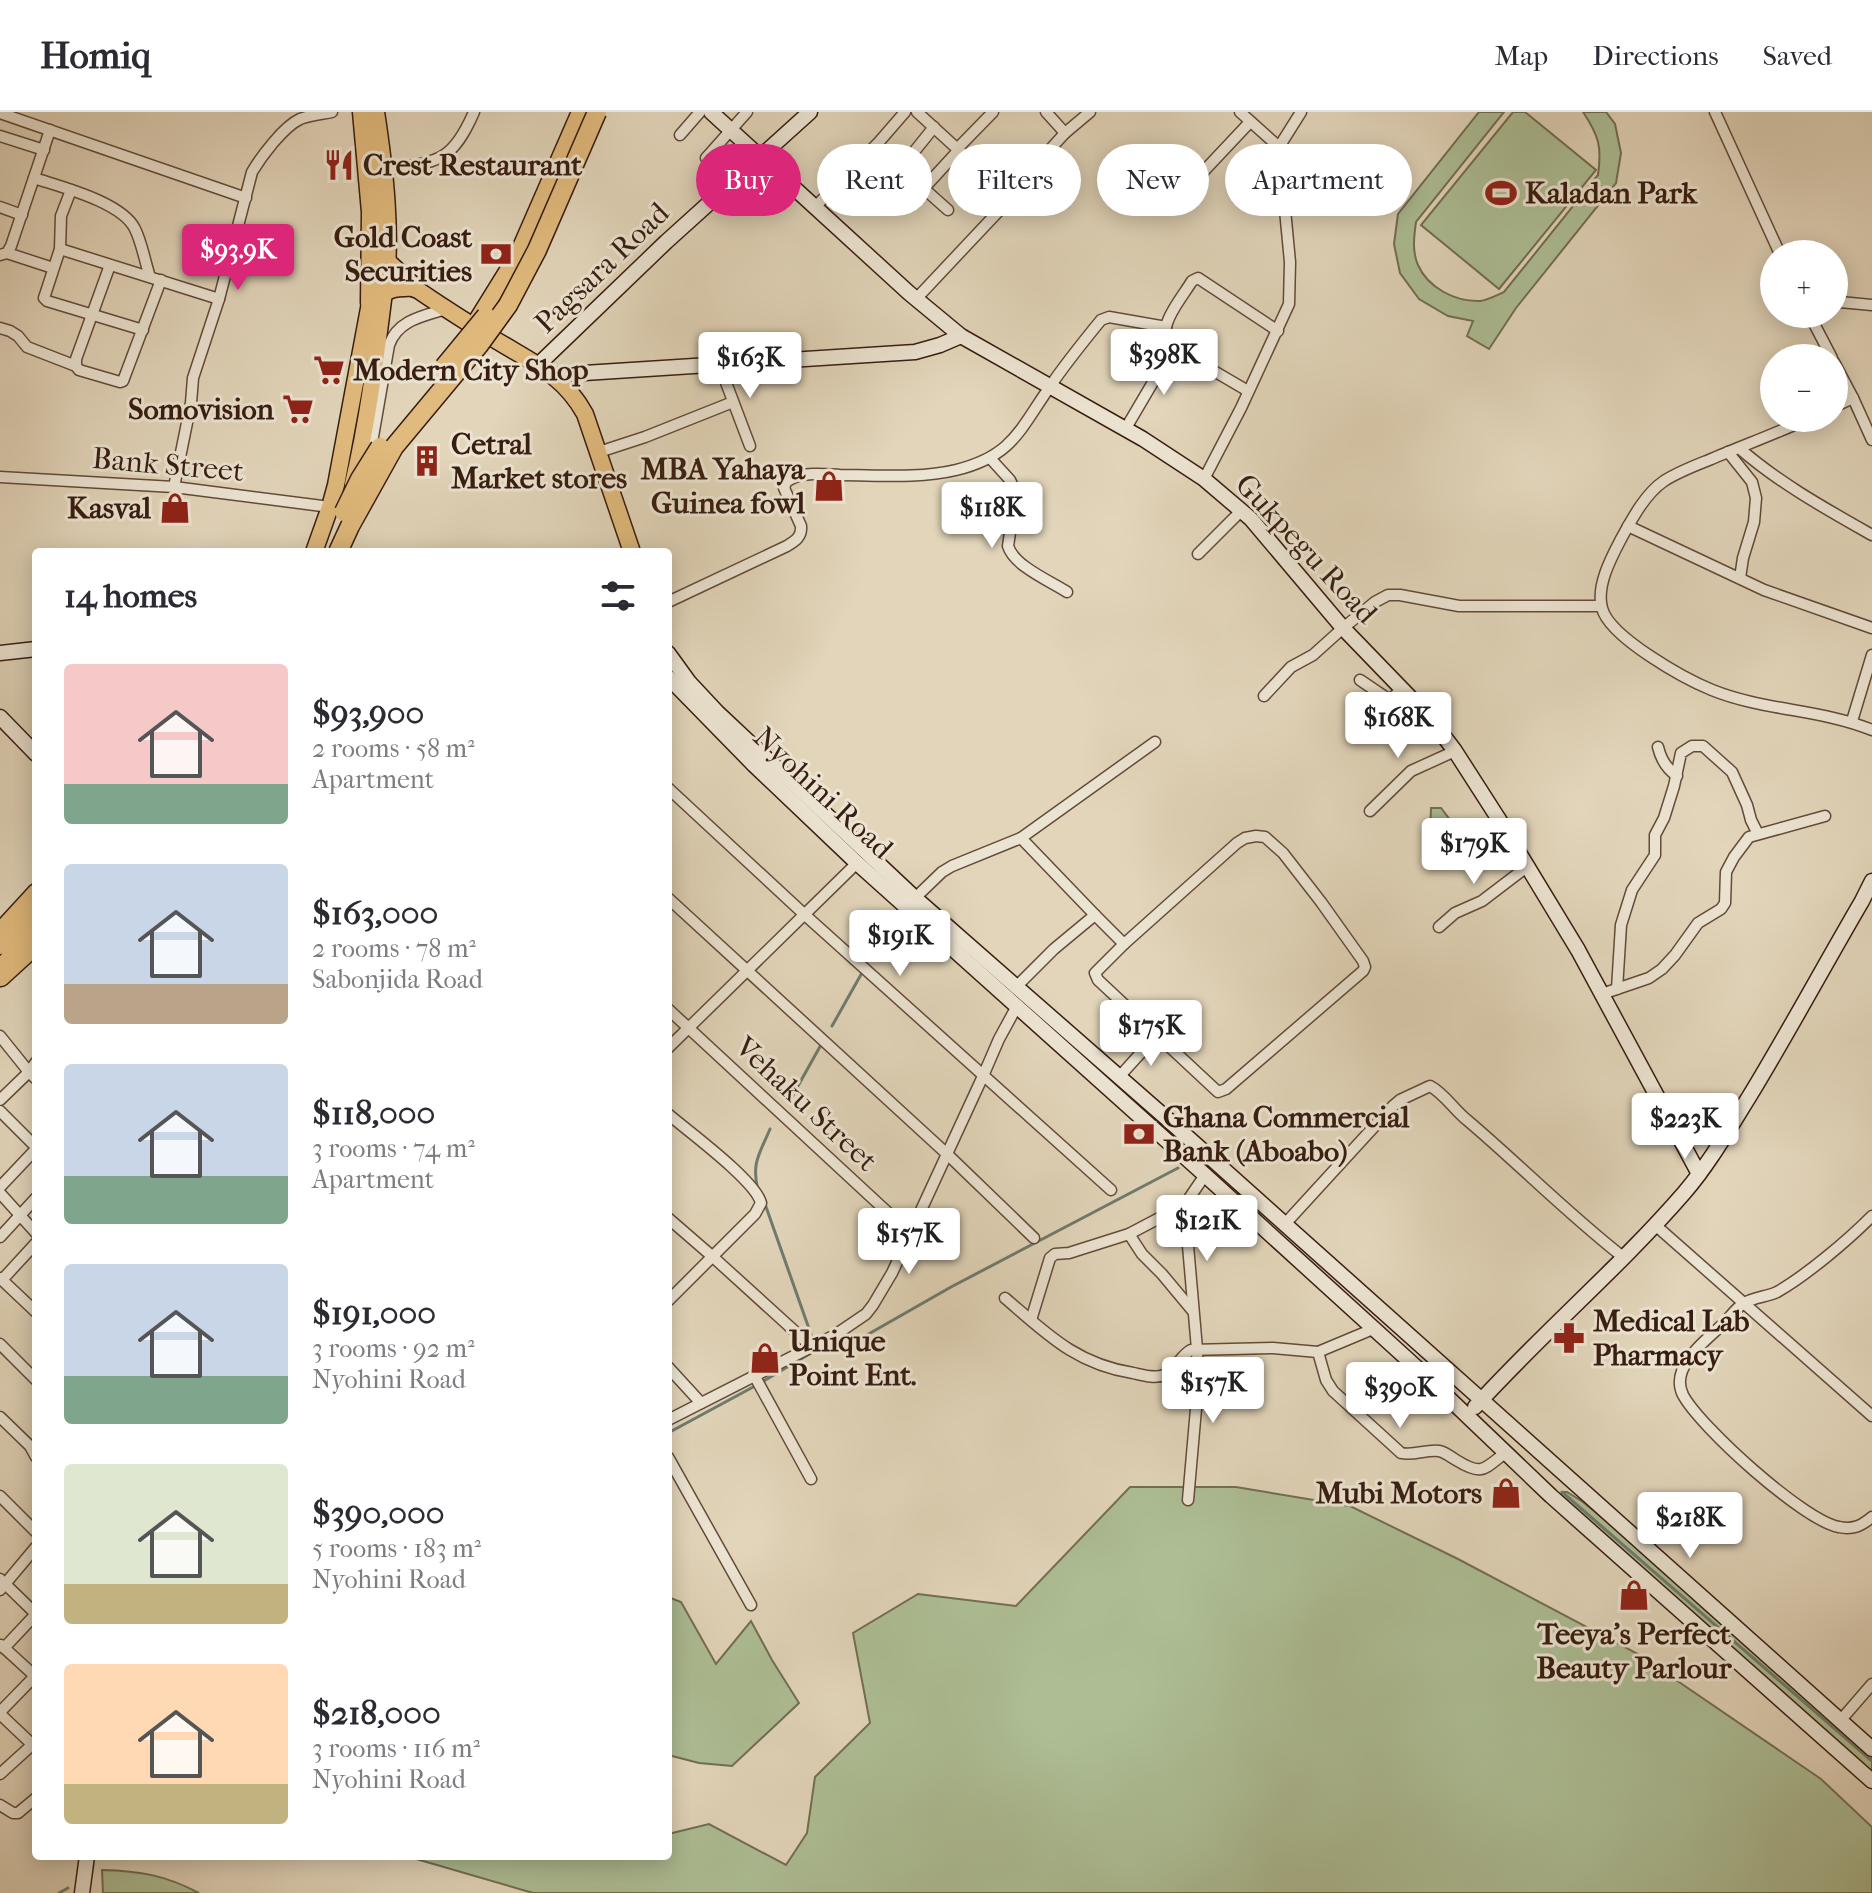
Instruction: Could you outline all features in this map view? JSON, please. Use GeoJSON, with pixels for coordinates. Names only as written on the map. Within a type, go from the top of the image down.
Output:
{"type":"FeatureCollection","features":[{"type":"Feature","properties":{"kind":"highway"},"geometry":{"type":"LineString","coordinates":[[362,112],[377,298]]}},
{"type":"Feature","properties":{"kind":"highway"},"geometry":{"type":"LineString","coordinates":[[375,112],[384,170],[388,263],[377,298]]}},
{"type":"Feature","properties":{"kind":"highway"},"geometry":{"type":"LineString","coordinates":[[329,548],[360,479],[378,450],[483,321],[500,294],[522,254],[582,112]]}},
{"type":"Feature","properties":{"kind":"highway"},"geometry":{"type":"LineString","coordinates":[[340,548],[394,447],[479,345],[508,305],[537,250],[597,112]]}},
{"type":"Feature","properties":{"kind":"highway"},"geometry":{"type":"LineString","coordinates":[[388,263],[415,288]]}},
{"type":"Feature","properties":{"kind":"highway"},"geometry":{"type":"LineString","coordinates":[[0,945],[32,914]]}},
{"type":"Feature","properties":{"kind":"highway"},"geometry":{"type":"LineString","coordinates":[[0,970],[32,933]]}},
{"type":"Feature","properties":{"kind":"main road"},"geometry":{"type":"LineString","coordinates":[[473,326],[518,254],[582,112]]}},
{"type":"Feature","properties":{"kind":"main road"},"geometry":{"type":"LineString","coordinates":[[497,341],[604,112]]}},
{"type":"Feature","properties":{"kind":"main road","name":"Gukpegu Road"},"geometry":{"type":"LineString","coordinates":[[711,112],[747,144]]}},
{"type":"Feature","properties":{"kind":"main road","name":"Pagsara Road"},"geometry":{"type":"LineString","coordinates":[[774,144],[810,112]]}},
{"type":"Feature","properties":{"kind":"main road","name":"Gukpegu Road"},"geometry":{"type":"LineString","coordinates":[[801,194],[961,336],[1126,428],[1204,479],[1251,519],[1343,628],[1430,718],[1455,751],[1562,923],[1699,1174]]}},
{"type":"Feature","properties":{"kind":"main road","name":"Pagsara Road"},"geometry":{"type":"LineString","coordinates":[[538,365],[696,215]]}},
{"type":"Feature","properties":{"kind":"main road"},"geometry":{"type":"LineString","coordinates":[[377,298],[399,288],[415,288],[538,365],[566,387],[585,414],[631,548]]}},
{"type":"Feature","properties":{"kind":"main road"},"geometry":{"type":"LineString","coordinates":[[315,548],[330,507],[377,298]]}},
{"type":"Feature","properties":{"kind":"main road"},"geometry":{"type":"LineString","coordinates":[[339,548],[359,458],[376,355],[377,298]]}},
{"type":"Feature","properties":{"kind":"main road"},"geometry":{"type":"LineString","coordinates":[[553,375],[915,352],[961,336]]}},
{"type":"Feature","properties":{"kind":"main road"},"geometry":{"type":"LineString","coordinates":[[0,653],[32,649]]}},
{"type":"Feature","properties":{"kind":"main road","name":"Nyohini Road"},"geometry":{"type":"LineString","coordinates":[[672,659],[717,712],[915,898],[1872,1749]]}},
{"type":"Feature","properties":{"kind":"main road","name":"Nyohini Road"},"geometry":{"type":"LineString","coordinates":[[672,686],[857,863],[1205,1175],[1551,1496],[1872,1781]]}},
{"type":"Feature","properties":{"kind":"main road"},"geometry":{"type":"LineString","coordinates":[[0,717],[32,750]]}},
{"type":"Feature","properties":{"kind":"main road"},"geometry":{"type":"LineString","coordinates":[[1468,1416],[1699,1174],[1772,1060],[1872,881]]}},
{"type":"Feature","properties":{"kind":"main road"},"geometry":{"type":"LineString","coordinates":[[0,931],[32,896]]}},
{"type":"Feature","properties":{"kind":"main road"},"geometry":{"type":"LineString","coordinates":[[0,979],[32,950]]}},
{"type":"Feature","properties":{"kind":"main road"},"geometry":{"type":"LineString","coordinates":[[1551,1496],[1553,1480],[1569,1478]]}},
{"type":"Feature","properties":{"kind":"main road"},"geometry":{"type":"LineString","coordinates":[[82,1893],[86,1860]]}},
{"type":"Feature","properties":{"kind":"street"},"geometry":{"type":"LineString","coordinates":[[174,487],[193,378],[219,299],[252,172],[299,120],[332,112]]}},
{"type":"Feature","properties":{"kind":"street"},"geometry":{"type":"LineString","coordinates":[[384,170],[443,158],[462,138],[474,112]]}},
{"type":"Feature","properties":{"kind":"street"},"geometry":{"type":"LineString","coordinates":[[680,135],[700,112]]}},
{"type":"Feature","properties":{"kind":"street"},"geometry":{"type":"LineString","coordinates":[[718,144],[747,112]]}},
{"type":"Feature","properties":{"kind":"street"},"geometry":{"type":"LineString","coordinates":[[878,144],[905,112]]}},
{"type":"Feature","properties":{"kind":"street"},"geometry":{"type":"LineString","coordinates":[[917,112],[951,144]]}},
{"type":"Feature","properties":{"kind":"street"},"geometry":{"type":"LineString","coordinates":[[963,144],[993,112]]}},
{"type":"Feature","properties":{"kind":"street"},"geometry":{"type":"LineString","coordinates":[[1046,112],[1065,133]]}},
{"type":"Feature","properties":{"kind":"street"},"geometry":{"type":"LineString","coordinates":[[1055,144],[1090,112]]}},
{"type":"Feature","properties":{"kind":"street"},"geometry":{"type":"LineString","coordinates":[[1240,112],[1276,144]]}},
{"type":"Feature","properties":{"kind":"street"},"geometry":{"type":"LineString","coordinates":[[1281,144],[1301,112]]}},
{"type":"Feature","properties":{"kind":"street"},"geometry":{"type":"LineString","coordinates":[[1715,112],[1774,240]]}},
{"type":"Feature","properties":{"kind":"street"},"geometry":{"type":"LineString","coordinates":[[0,113],[246,198]]}},
{"type":"Feature","properties":{"kind":"street"},"geometry":{"type":"LineString","coordinates":[[1209,166],[1250,122]]}},
{"type":"Feature","properties":{"kind":"street"},"geometry":{"type":"LineString","coordinates":[[920,144],[934,127]]}},
{"type":"Feature","properties":{"kind":"street"},"geometry":{"type":"LineString","coordinates":[[50,130],[11,246],[3,254],[53,268]]}},
{"type":"Feature","properties":{"kind":"street"},"geometry":{"type":"LineString","coordinates":[[0,136],[44,150]]}},
{"type":"Feature","properties":{"kind":"street"},"geometry":{"type":"LineString","coordinates":[[932,179],[948,160]]}},
{"type":"Feature","properties":{"kind":"street"},"geometry":{"type":"LineString","coordinates":[[0,328],[18,336],[27,347],[76,366],[79,370],[120,382],[143,330],[155,279],[134,226],[95,198],[34,178]]}},
{"type":"Feature","properties":{"kind":"street"},"geometry":{"type":"LineString","coordinates":[[71,190],[61,216],[60,249],[44,298],[143,330]]}},
{"type":"Feature","properties":{"kind":"street"},"geometry":{"type":"LineString","coordinates":[[932,195],[948,210]]}},
{"type":"Feature","properties":{"kind":"street"},"geometry":{"type":"LineString","coordinates":[[0,207],[22,215]]}},
{"type":"Feature","properties":{"kind":"street"},"geometry":{"type":"LineString","coordinates":[[916,299],[994,216]]}},
{"type":"Feature","properties":{"kind":"street"},"geometry":{"type":"LineString","coordinates":[[1204,479],[1289,304],[1291,285],[1285,216]]}},
{"type":"Feature","properties":{"kind":"street"},"geometry":{"type":"LineString","coordinates":[[60,249],[219,299]]}},
{"type":"Feature","properties":{"kind":"street"},"geometry":{"type":"LineString","coordinates":[[76,366],[110,265]]}},
{"type":"Feature","properties":{"kind":"street"},"geometry":{"type":"LineString","coordinates":[[1248,391],[1166,343],[1166,327],[1176,306],[1192,281],[1198,278],[1278,331]]}},
{"type":"Feature","properties":{"kind":"street"},"geometry":{"type":"LineString","coordinates":[[1848,303],[1872,305]]}},
{"type":"Feature","properties":{"kind":"street"},"geometry":{"type":"LineString","coordinates":[[348,548],[367,469],[391,339],[405,323],[446,309]]}},
{"type":"Feature","properties":{"kind":"street"},"geometry":{"type":"LineString","coordinates":[[672,600],[799,538],[801,526],[784,488],[790,479],[827,474],[939,473],[990,458],[1018,435],[1101,320],[1105,318],[1166,327]]}},
{"type":"Feature","properties":{"kind":"street"},"geometry":{"type":"LineString","coordinates":[[1126,428],[1173,348]]}},
{"type":"Feature","properties":{"kind":"street"},"geometry":{"type":"LineString","coordinates":[[719,364],[750,446]]}},
{"type":"Feature","properties":{"kind":"street"},"geometry":{"type":"LineString","coordinates":[[1848,388],[1872,440]]}},
{"type":"Feature","properties":{"kind":"street"},"geometry":{"type":"LineString","coordinates":[[1848,400],[1853,398]]}},
{"type":"Feature","properties":{"kind":"street"},"geometry":{"type":"LineString","coordinates":[[599,452],[733,402]]}},
{"type":"Feature","properties":{"kind":"street"},"geometry":{"type":"LineString","coordinates":[[1776,432],[1663,482],[1644,501],[1628,526],[1607,569],[1601,588],[1601,606],[1609,622],[1623,636],[1674,671],[1713,691],[1765,705],[1852,721],[1872,730]]}},
{"type":"Feature","properties":{"kind":"street"},"geometry":{"type":"LineString","coordinates":[[1733,450],[1872,535]]}},
{"type":"Feature","properties":{"kind":"street"},"geometry":{"type":"LineString","coordinates":[[1733,450],[1752,482],[1756,498],[1754,522],[1740,578]]}},
{"type":"Feature","properties":{"kind":"street"},"geometry":{"type":"LineString","coordinates":[[990,458],[1010,480],[1016,493],[1009,551],[1017,560],[1067,592]]}},
{"type":"Feature","properties":{"kind":"street","name":"Bank Street"},"geometry":{"type":"LineString","coordinates":[[0,477],[174,487],[330,507]]}},
{"type":"Feature","properties":{"kind":"street"},"geometry":{"type":"LineString","coordinates":[[1198,554],[1241,511]]}},
{"type":"Feature","properties":{"kind":"street"},"geometry":{"type":"LineString","coordinates":[[1628,526],[1764,590],[1872,628]]}},
{"type":"Feature","properties":{"kind":"street"},"geometry":{"type":"LineString","coordinates":[[1264,696],[1291,667],[1313,655],[1381,598],[1394,594],[1459,606],[1601,606]]}},
{"type":"Feature","properties":{"kind":"street"},"geometry":{"type":"LineString","coordinates":[[1852,721],[1872,655]]}},
{"type":"Feature","properties":{"kind":"street"},"geometry":{"type":"LineString","coordinates":[[1360,680],[1388,699],[1402,689]]}},
{"type":"Feature","properties":{"kind":"street"},"geometry":{"type":"LineString","coordinates":[[915,898],[952,866],[1021,838],[1155,742]]}},
{"type":"Feature","properties":{"kind":"street"},"geometry":{"type":"LineString","coordinates":[[1617,989],[1621,925],[1632,890],[1655,855],[1655,835],[1664,818],[1681,753],[1692,746],[1703,746],[1732,772],[1758,834]]}},
{"type":"Feature","properties":{"kind":"street"},"geometry":{"type":"LineString","coordinates":[[1658,747],[1667,769],[1677,776]]}},
{"type":"Feature","properties":{"kind":"street"},"geometry":{"type":"LineString","coordinates":[[1370,811],[1411,771],[1455,751]]}},
{"type":"Feature","properties":{"kind":"street"},"geometry":{"type":"LineString","coordinates":[[672,792],[1111,1190]]}},
{"type":"Feature","properties":{"kind":"street"},"geometry":{"type":"LineString","coordinates":[[1602,994],[1649,978],[1662,969],[1698,923],[1721,909],[1725,903],[1726,872],[1749,837],[1825,816]]}},
{"type":"Feature","properties":{"kind":"street"},"geometry":{"type":"LineString","coordinates":[[1256,836],[1265,837],[1283,853],[1365,967],[1285,1040],[1222,1091],[1215,1090],[1095,976],[1097,969],[1124,944],[1237,843],[1256,836]]}},
{"type":"Feature","properties":{"kind":"street"},"geometry":{"type":"LineString","coordinates":[[1021,838],[1124,944]]}},
{"type":"Feature","properties":{"kind":"street"},"geometry":{"type":"LineString","coordinates":[[672,1044],[857,863]]}},
{"type":"Feature","properties":{"kind":"street"},"geometry":{"type":"LineString","coordinates":[[1439,927],[1455,913],[1482,901],[1528,866]]}},
{"type":"Feature","properties":{"kind":"street"},"geometry":{"type":"LineString","coordinates":[[672,902],[1034,1238]]}},
{"type":"Feature","properties":{"kind":"street"},"geometry":{"type":"LineString","coordinates":[[1017,986],[1054,949],[1095,915]]}},
{"type":"Feature","properties":{"kind":"street"},"geometry":{"type":"LineString","coordinates":[[672,1418],[835,1335],[866,1314],[883,1290],[1017,1006]]}},
{"type":"Feature","properties":{"kind":"street","name":"Vehaku Street"},"geometry":{"type":"LineString","coordinates":[[672,1013],[910,1233]]}},
{"type":"Feature","properties":{"kind":"street"},"geometry":{"type":"LineString","coordinates":[[1119,1077],[1157,1035]]}},
{"type":"Feature","properties":{"kind":"street"},"geometry":{"type":"LineString","coordinates":[[0,1036],[32,1076],[0,1100]]}},
{"type":"Feature","properties":{"kind":"street"},"geometry":{"type":"LineString","coordinates":[[1284,1225],[1393,1106],[1430,1086],[1558,1204],[1623,1257]]}},
{"type":"Feature","properties":{"kind":"street"},"geometry":{"type":"LineString","coordinates":[[0,1111],[32,1144]]}},
{"type":"Feature","properties":{"kind":"street"},"geometry":{"type":"LineString","coordinates":[[672,1117],[745,1179],[760,1197],[761,1203],[713,1257],[672,1292]]}},
{"type":"Feature","properties":{"kind":"street"},"geometry":{"type":"LineString","coordinates":[[0,1187],[32,1152]]}},
{"type":"Feature","properties":{"kind":"street"},"geometry":{"type":"LineString","coordinates":[[1188,1500],[1197,1412],[1197,1349],[1185,1217],[1186,1204],[1205,1175]]}},
{"type":"Feature","properties":{"kind":"street"},"geometry":{"type":"LineString","coordinates":[[0,1193],[32,1228]]}},
{"type":"Feature","properties":{"kind":"street"},"geometry":{"type":"LineString","coordinates":[[0,1237],[32,1203]]}},
{"type":"Feature","properties":{"kind":"street"},"geometry":{"type":"LineString","coordinates":[[1031,1320],[1050,1258],[1055,1254],[1069,1253],[1129,1234],[1186,1204]]}},
{"type":"Feature","properties":{"kind":"street"},"geometry":{"type":"LineString","coordinates":[[1872,1216],[1806,1272],[1775,1293],[1744,1303],[1692,1355],[1679,1381],[1682,1393],[1697,1414],[1729,1448],[1816,1518],[1836,1527],[1852,1529],[1862,1526],[1872,1517]]}},
{"type":"Feature","properties":{"kind":"street"},"geometry":{"type":"LineString","coordinates":[[672,1221],[812,1347]]}},
{"type":"Feature","properties":{"kind":"street"},"geometry":{"type":"LineString","coordinates":[[1654,1224],[1872,1416]]}},
{"type":"Feature","properties":{"kind":"street"},"geometry":{"type":"LineString","coordinates":[[1129,1234],[1142,1254],[1192,1310]]}},
{"type":"Feature","properties":{"kind":"street"},"geometry":{"type":"LineString","coordinates":[[32,1247],[1,1279],[32,1308]]}},
{"type":"Feature","properties":{"kind":"street"},"geometry":{"type":"LineString","coordinates":[[1005,1298],[1087,1361],[1118,1371],[1155,1377],[1169,1372],[1183,1355],[1197,1349],[1273,1348],[1318,1352],[1373,1329]]}},
{"type":"Feature","properties":{"kind":"street"},"geometry":{"type":"LineString","coordinates":[[0,1344],[32,1376]]}},
{"type":"Feature","properties":{"kind":"street"},"geometry":{"type":"LineString","coordinates":[[1318,1352],[1326,1380],[1333,1391],[1401,1453],[1410,1455],[1438,1451],[1478,1471],[1505,1453]]}},
{"type":"Feature","properties":{"kind":"street"},"geometry":{"type":"LineString","coordinates":[[672,1371],[701,1403]]}},
{"type":"Feature","properties":{"kind":"street"},"geometry":{"type":"LineString","coordinates":[[754,1375],[811,1479]]}},
{"type":"Feature","properties":{"kind":"street"},"geometry":{"type":"LineString","coordinates":[[0,1417],[32,1450]]}},
{"type":"Feature","properties":{"kind":"street"},"geometry":{"type":"LineString","coordinates":[[672,1464],[751,1605]]}},
{"type":"Feature","properties":{"kind":"street"},"geometry":{"type":"LineString","coordinates":[[0,1496],[32,1528]]}},
{"type":"Feature","properties":{"kind":"street"},"geometry":{"type":"LineString","coordinates":[[32,1551],[2,1585],[32,1611]]}},
{"type":"Feature","properties":{"kind":"street"},"geometry":{"type":"LineString","coordinates":[[32,1618],[2,1646],[32,1673]]}},
{"type":"Feature","properties":{"kind":"street"},"geometry":{"type":"LineString","coordinates":[[32,1679],[0,1713],[32,1744]]}},
{"type":"Feature","properties":{"kind":"street"},"geometry":{"type":"LineString","coordinates":[[1840,1721],[1872,1684]]}},
{"type":"Feature","properties":{"kind":"street"},"geometry":{"type":"LineString","coordinates":[[0,1774],[32,1748]]}},
{"type":"Feature","properties":{"kind":"street"},"geometry":{"type":"LineString","coordinates":[[0,1805],[18,1813],[32,1801]]}},
{"type":"Feature","properties":{"kind":"green space"},"geometry":{"type":"Polygon","coordinates":[[[1479,112],[1504,112],[1416,222],[1414,244],[1418,265],[1436,287],[1462,299],[1489,299],[1504,292],[1598,175],[1598,142],[1583,112],[1606,112],[1615,124],[1621,153],[1616,183],[1516,308],[1489,349],[1467,336],[1473,321],[1448,316],[1419,299],[1400,273],[1394,244],[1398,216],[1412,216],[1412,196],[1479,112]]]}},
{"type":"Feature","properties":{"kind":"green space"},"geometry":{"type":"Polygon","coordinates":[[[1513,112],[1525,112],[1596,170],[1499,289],[1421,225],[1513,112]]]}},
{"type":"Feature","properties":{"kind":"green space"},"geometry":{"type":"Polygon","coordinates":[[[1431,808],[1441,808],[1457,829],[1470,855],[1459,869],[1447,867],[1443,862],[1439,843],[1430,832],[1431,808]]]}},
{"type":"Feature","properties":{"kind":"green space"},"geometry":{"type":"Polygon","coordinates":[[[1130,1487],[1236,1487],[1350,1506],[1638,1654],[1821,1779],[1872,1827],[1872,1893],[533,1893],[420,1860],[672,1860],[672,1833],[709,1824],[786,1865],[807,1833],[815,1777],[870,1723],[853,1633],[918,1594],[1016,1606],[1130,1487]]]}},
{"type":"Feature","properties":{"kind":"green space"},"geometry":{"type":"Polygon","coordinates":[[[1562,1492],[1583,1502],[1621,1533],[1872,1755],[1872,1775],[1561,1495],[1562,1492]]]}},
{"type":"Feature","properties":{"kind":"green space"},"geometry":{"type":"Polygon","coordinates":[[[672,1599],[681,1602],[716,1664],[751,1621],[799,1703],[732,1766],[699,1763],[672,1756],[672,1599]]]}},
{"type":"Feature","properties":{"kind":"green space"},"geometry":{"type":"Polygon","coordinates":[[[102,1870],[152,1875],[199,1893],[103,1893],[102,1870]]]}},
{"type":"Feature","properties":{"kind":"waterway"},"geometry":{"type":"LineString","coordinates":[[872,955],[903,910]]}},
{"type":"Feature","properties":{"kind":"waterway"},"geometry":{"type":"LineString","coordinates":[[832,1026],[863,971]]}},
{"type":"Feature","properties":{"kind":"waterway"},"geometry":{"type":"LineString","coordinates":[[789,1102],[822,1043]]}},
{"type":"Feature","properties":{"kind":"waterway"},"geometry":{"type":"LineString","coordinates":[[758,1190],[756,1165],[770,1129]]}},
{"type":"Feature","properties":{"kind":"waterway"},"geometry":{"type":"LineString","coordinates":[[762,1382],[811,1353],[848,1341],[851,1344],[951,1287],[1178,1168]]}},
{"type":"Feature","properties":{"kind":"waterway"},"geometry":{"type":"LineString","coordinates":[[765,1204],[813,1340]]}},
{"type":"Feature","properties":{"kind":"waterway"},"geometry":{"type":"LineString","coordinates":[[672,1431],[755,1386]]}},
{"type":"Feature","properties":{"kind":"waterway"},"geometry":{"type":"LineString","coordinates":[[1562,1492],[1872,1761]]}},
{"type":"Feature","properties":{"kind":"waterway"},"geometry":{"type":"LineString","coordinates":[[59,1893],[68,1888]]}},
{"type":"Feature","properties":{"kind":"place","name":"Crest Restaurant"},"geometry":{"type":"Point","coordinates":[339,165]}},
{"type":"Feature","properties":{"kind":"place","name":"Kaladan Park"},"geometry":{"type":"Point","coordinates":[1501,193]}},
{"type":"Feature","properties":{"kind":"place","name":"Gold Coast Securities"},"geometry":{"type":"Point","coordinates":[496,254]}},
{"type":"Feature","properties":{"kind":"place","name":"Modern City Shop"},"geometry":{"type":"Point","coordinates":[329,370]}},
{"type":"Feature","properties":{"kind":"place","name":"Somovision"},"geometry":{"type":"Point","coordinates":[298,409]}},
{"type":"Feature","properties":{"kind":"place","name":"Cetral Market stores"},"geometry":{"type":"Point","coordinates":[427,461]}},
{"type":"Feature","properties":{"kind":"place","name":"MBA Yahaya Guinea fowl"},"geometry":{"type":"Point","coordinates":[829,486]}},
{"type":"Feature","properties":{"kind":"place","name":"Kasval"},"geometry":{"type":"Point","coordinates":[175,508]}},
{"type":"Feature","properties":{"kind":"place","name":"Ghana Commercial Bank (Aboabo)"},"geometry":{"type":"Point","coordinates":[1139,1134]}},
{"type":"Feature","properties":{"kind":"place","name":"Medical Lab Pharmacy"},"geometry":{"type":"Point","coordinates":[1569,1338]}},
{"type":"Feature","properties":{"kind":"place","name":"Unique Point Ent."},"geometry":{"type":"Point","coordinates":[765,1358]}},
{"type":"Feature","properties":{"kind":"place","name":"Mubi Motors"},"geometry":{"type":"Point","coordinates":[1506,1493]}},
{"type":"Feature","properties":{"kind":"place","name":"Teeya's Perfect Beauty Parlour"},"geometry":{"type":"Point","coordinates":[1634,1595]}}]}
